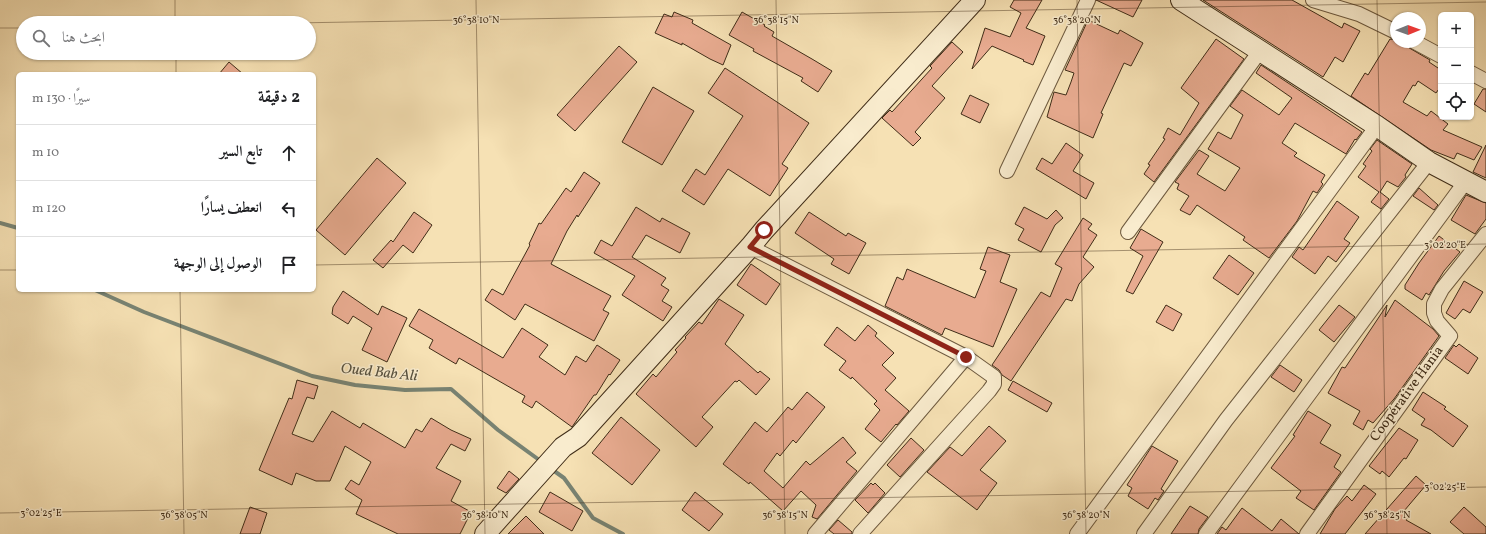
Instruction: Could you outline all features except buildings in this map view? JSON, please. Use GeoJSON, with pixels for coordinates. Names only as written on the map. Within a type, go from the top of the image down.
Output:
{"type":"FeatureCollection","features":[{"type":"Feature","properties":{"kind":"street"},"geometry":{"type":"LineString","coordinates":[[485,534],[563,447],[578,437],[764,230],[975,0]]}},
{"type":"Feature","properties":{"kind":"street"},"geometry":{"type":"LineString","coordinates":[[1007,170],[1088,0]]}},
{"type":"Feature","properties":{"kind":"street"},"geometry":{"type":"LineString","coordinates":[[1181,0],[1260,52],[1378,126],[1428,162],[1486,192]]}},
{"type":"Feature","properties":{"kind":"street"},"geometry":{"type":"LineString","coordinates":[[1314,0],[1359,14],[1390,29]]}},
{"type":"Feature","properties":{"kind":"street"},"geometry":{"type":"LineString","coordinates":[[1426,48],[1438,54]]}},
{"type":"Feature","properties":{"kind":"street"},"geometry":{"type":"LineString","coordinates":[[1128,232],[1260,52]]}},
{"type":"Feature","properties":{"kind":"street"},"geometry":{"type":"LineString","coordinates":[[1474,75],[1486,81]]}},
{"type":"Feature","properties":{"kind":"street"},"geometry":{"type":"LineString","coordinates":[[1077,534],[1378,126]]}},
{"type":"Feature","properties":{"kind":"street"},"geometry":{"type":"LineString","coordinates":[[1144,534],[1226,420],[1428,162]]}},
{"type":"Feature","properties":{"kind":"street"},"geometry":{"type":"LineString","coordinates":[[1206,534],[1466,181]]}},
{"type":"Feature","properties":{"kind":"street","name":"Coopérative Hania"},"geometry":{"type":"LineString","coordinates":[[1307,534],[1450,336],[1437,320],[1434,313],[1434,304],[1442,289],[1486,234]]}},
{"type":"Feature","properties":{"kind":"street"},"geometry":{"type":"LineString","coordinates":[[750,247],[966,357],[994,377],[994,384],[989,391],[860,534]]}},
{"type":"Feature","properties":{"kind":"street"},"geometry":{"type":"LineString","coordinates":[[815,534],[966,357]]}},
{"type":"Feature","properties":{"kind":"waterway","name":"Oued Bab Ali"},"geometry":{"type":"LineString","coordinates":[[0,223],[16,227]]}},
{"type":"Feature","properties":{"kind":"waterway","name":"Oued Bab Ali"},"geometry":{"type":"LineString","coordinates":[[99,292],[144,312],[312,376],[355,385],[405,390],[451,389],[498,430],[542,462]]}},
{"type":"Feature","properties":{"kind":"waterway","name":"Oued Bab Ali"},"geometry":{"type":"LineString","coordinates":[[550,468],[564,478],[593,518],[623,534]]}},
{"type":"Feature","properties":{"kind":"route"},"geometry":{"type":"LineString","coordinates":[[764,230],[750,247],[966,357]]}}]}
